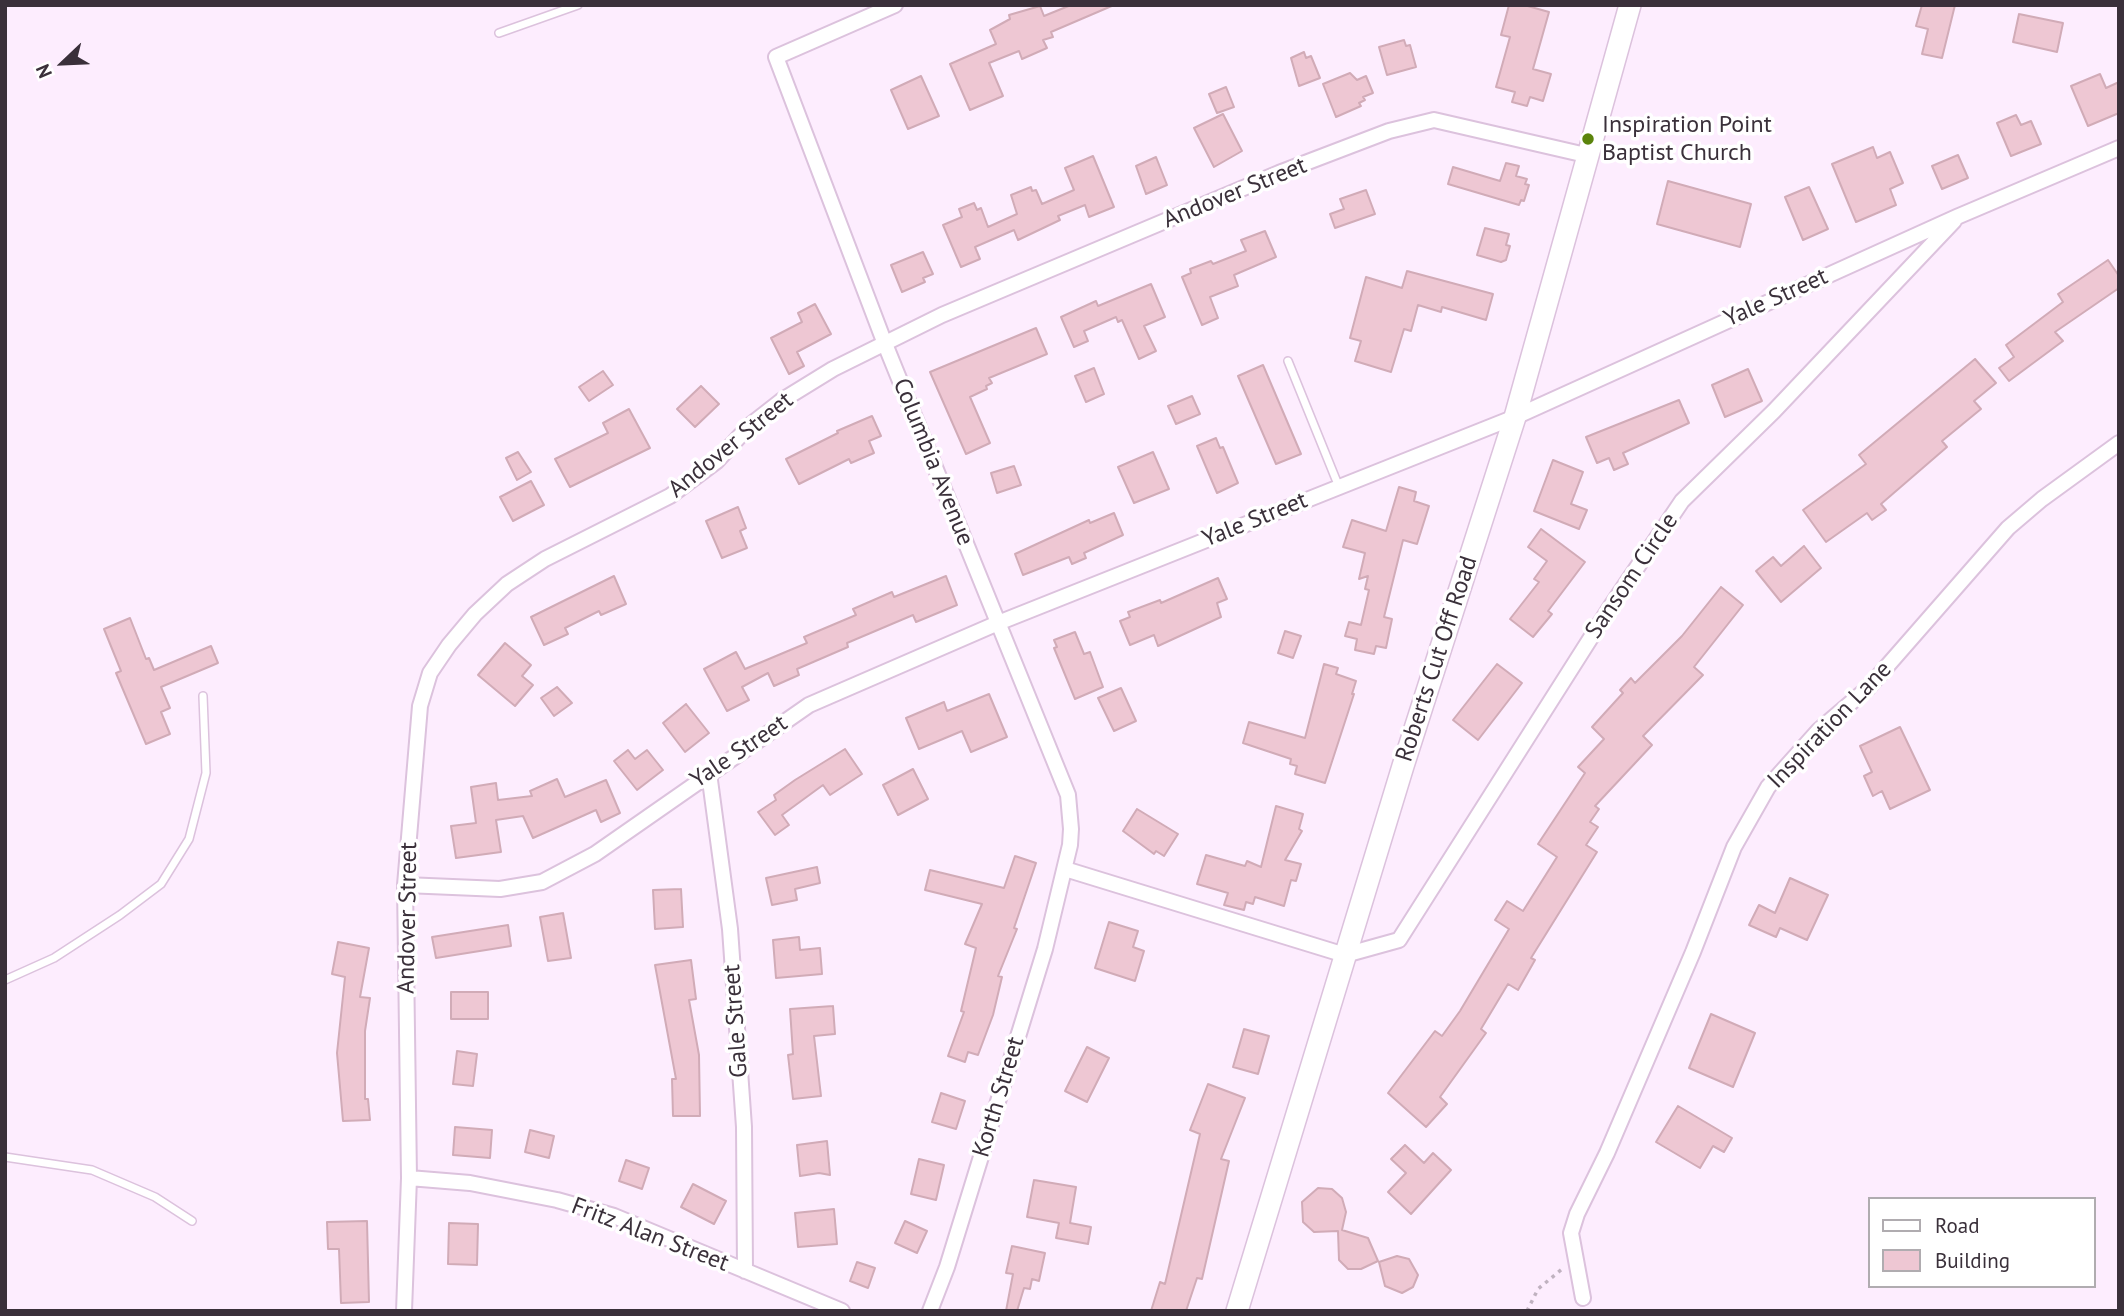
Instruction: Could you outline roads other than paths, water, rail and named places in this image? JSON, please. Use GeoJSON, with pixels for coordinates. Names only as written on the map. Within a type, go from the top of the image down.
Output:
{"type":"FeatureCollection","features":[{"type":"Feature","properties":{"kind":"street","name":"Roberts Cut Off Road"},"geometry":{"type":"LineString","coordinates":[[1237,1311],[1345,955],[1515,416],[1590,156],[1630,5]]}},
{"type":"Feature","properties":{"kind":"street","name":"Columbia Avenue"},"geometry":{"type":"LineString","coordinates":[[893,6],[776,57],[885,344],[1068,795],[1071,829],[1063,875]]}},
{"type":"Feature","properties":{"kind":"street","name":"Andover Street"},"geometry":{"type":"LineString","coordinates":[[404,1311],[409,1178],[405,885],[419,706],[430,673],[475,614],[507,584],[545,559],[670,496],[717,461],[749,425],[781,401],[833,369],[942,315],[1389,131],[1434,120],[1590,156]]}},
{"type":"Feature","properties":{"kind":"street","name":"Yale Street"},"geometry":{"type":"LineString","coordinates":[[405,885],[500,889],[542,882],[595,853],[809,705],[998,623],[1515,416],[1959,216],[2119,148]]}},
{"type":"Feature","properties":{"kind":"street","name":"Sansom Circle"},"geometry":{"type":"LineString","coordinates":[[1345,955],[1399,940],[1611,606],[1682,501],[1774,411],[1959,216]]}},
{"type":"Feature","properties":{"kind":"street","name":"Inspiration Lane"},"geometry":{"type":"LineString","coordinates":[[1583,1298],[1571,1233],[1577,1214],[1607,1153],[1693,952],[1734,847],[1768,787],[1819,730],[1868,688],[2008,528],[2042,499],[2119,443]]}},
{"type":"Feature","properties":{"kind":"street","name":"Gale Street"},"geometry":{"type":"LineString","coordinates":[[709,773],[734,982],[744,1127],[745,1271]]}},
{"type":"Feature","properties":{"kind":"street"},"geometry":{"type":"LineString","coordinates":[[1063,875],[1345,955]]}},
{"type":"Feature","properties":{"kind":"street","name":"Korth Street"},"geometry":{"type":"LineString","coordinates":[[930,1311],[947,1267],[1037,975],[1063,875]]}},
{"type":"Feature","properties":{"kind":"street","name":"Fritz Alan Street"},"geometry":{"type":"LineString","coordinates":[[409,1178],[470,1183],[557,1200],[614,1216],[842,1311]]}},
{"type":"Feature","properties":{"kind":"lane"},"geometry":{"type":"LineString","coordinates":[[499,33],[578,5]]}},
{"type":"Feature","properties":{"kind":"lane"},"geometry":{"type":"LineString","coordinates":[[1288,361],[1339,487]]}},
{"type":"Feature","properties":{"kind":"lane"},"geometry":{"type":"LineString","coordinates":[[5,980],[54,958],[120,915],[161,884],[189,839],[206,773],[203,696]]}},
{"type":"Feature","properties":{"kind":"lane"},"geometry":{"type":"LineString","coordinates":[[5,1157],[92,1170],[155,1197],[192,1221]]}},
{"type":"Feature","properties":{"kind":"place","name":"Inspiration Point Baptist Church"},"geometry":{"type":"Point","coordinates":[1588,139]}}]}
